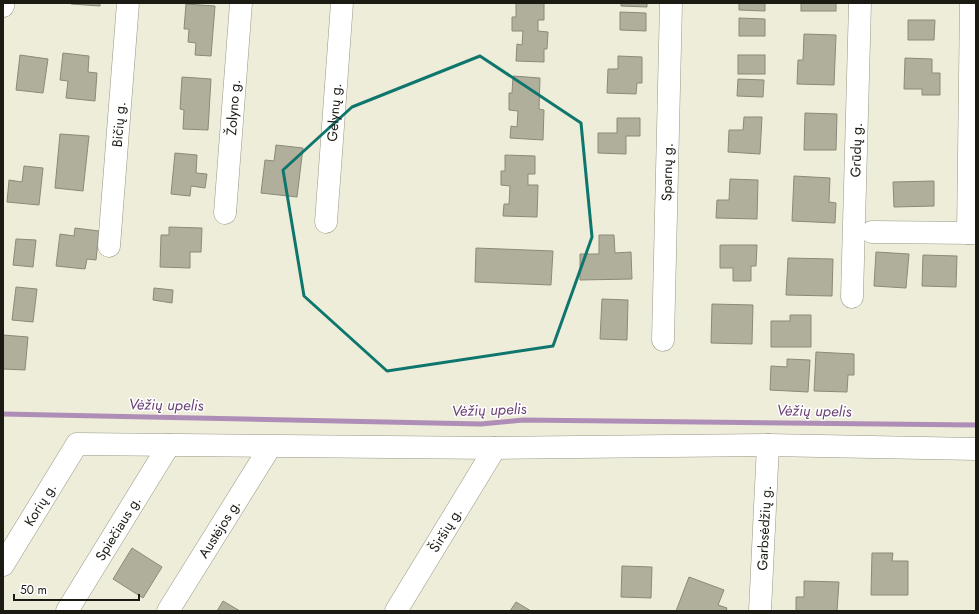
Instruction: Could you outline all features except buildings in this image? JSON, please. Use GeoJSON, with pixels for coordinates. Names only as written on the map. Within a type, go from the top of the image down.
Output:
{"type":"FeatureCollection","features":[{"type":"Feature","properties":{"kind":"street","name":"Bičių g."},"geometry":{"type":"LineString","coordinates":[[109,246],[128,3]]}},
{"type":"Feature","properties":{"kind":"street","name":"Žolyno g."},"geometry":{"type":"LineString","coordinates":[[224,213],[241,3]]}},
{"type":"Feature","properties":{"kind":"street","name":"Gėlynų g."},"geometry":{"type":"LineString","coordinates":[[326,222],[342,3]]}},
{"type":"Feature","properties":{"kind":"street","name":"Sparnų g."},"geometry":{"type":"LineString","coordinates":[[663,340],[671,3]]}},
{"type":"Feature","properties":{"kind":"street","name":"Grūdų g."},"geometry":{"type":"LineString","coordinates":[[852,297],[860,3]]}},
{"type":"Feature","properties":{"kind":"street"},"geometry":{"type":"LineString","coordinates":[[872,232],[972,233],[971,3]]}},
{"type":"Feature","properties":{"kind":"street","name":"Korių g."},"geometry":{"type":"LineString","coordinates":[[3,565],[77,444],[169,445]]}},
{"type":"Feature","properties":{"kind":"street"},"geometry":{"type":"LineString","coordinates":[[169,445],[495,448],[768,445],[976,449]]}},
{"type":"Feature","properties":{"kind":"street","name":"Spiečiaus g."},"geometry":{"type":"LineString","coordinates":[[67,611],[169,445]]}},
{"type":"Feature","properties":{"kind":"street","name":"Garbsėdžių g."},"geometry":{"type":"LineString","coordinates":[[760,611],[768,445]]}},
{"type":"Feature","properties":{"kind":"street","name":"Austėjos g."},"geometry":{"type":"LineString","coordinates":[[168,611],[270,446]]}},
{"type":"Feature","properties":{"kind":"street","name":"Širšių g."},"geometry":{"type":"LineString","coordinates":[[396,611],[495,448]]}},
{"type":"Feature","properties":{"kind":"highlighted area"},"geometry":{"type":"Polygon","coordinates":[[[480,56],[581,123],[592,237],[553,346],[387,371],[304,296],[283,170],[352,107],[480,56]]]}},
{"type":"Feature","properties":{"kind":"waterway","name":"Vėžių upelis"},"geometry":{"type":"LineString","coordinates":[[3,414],[481,424],[523,420],[976,425]]}}]}
